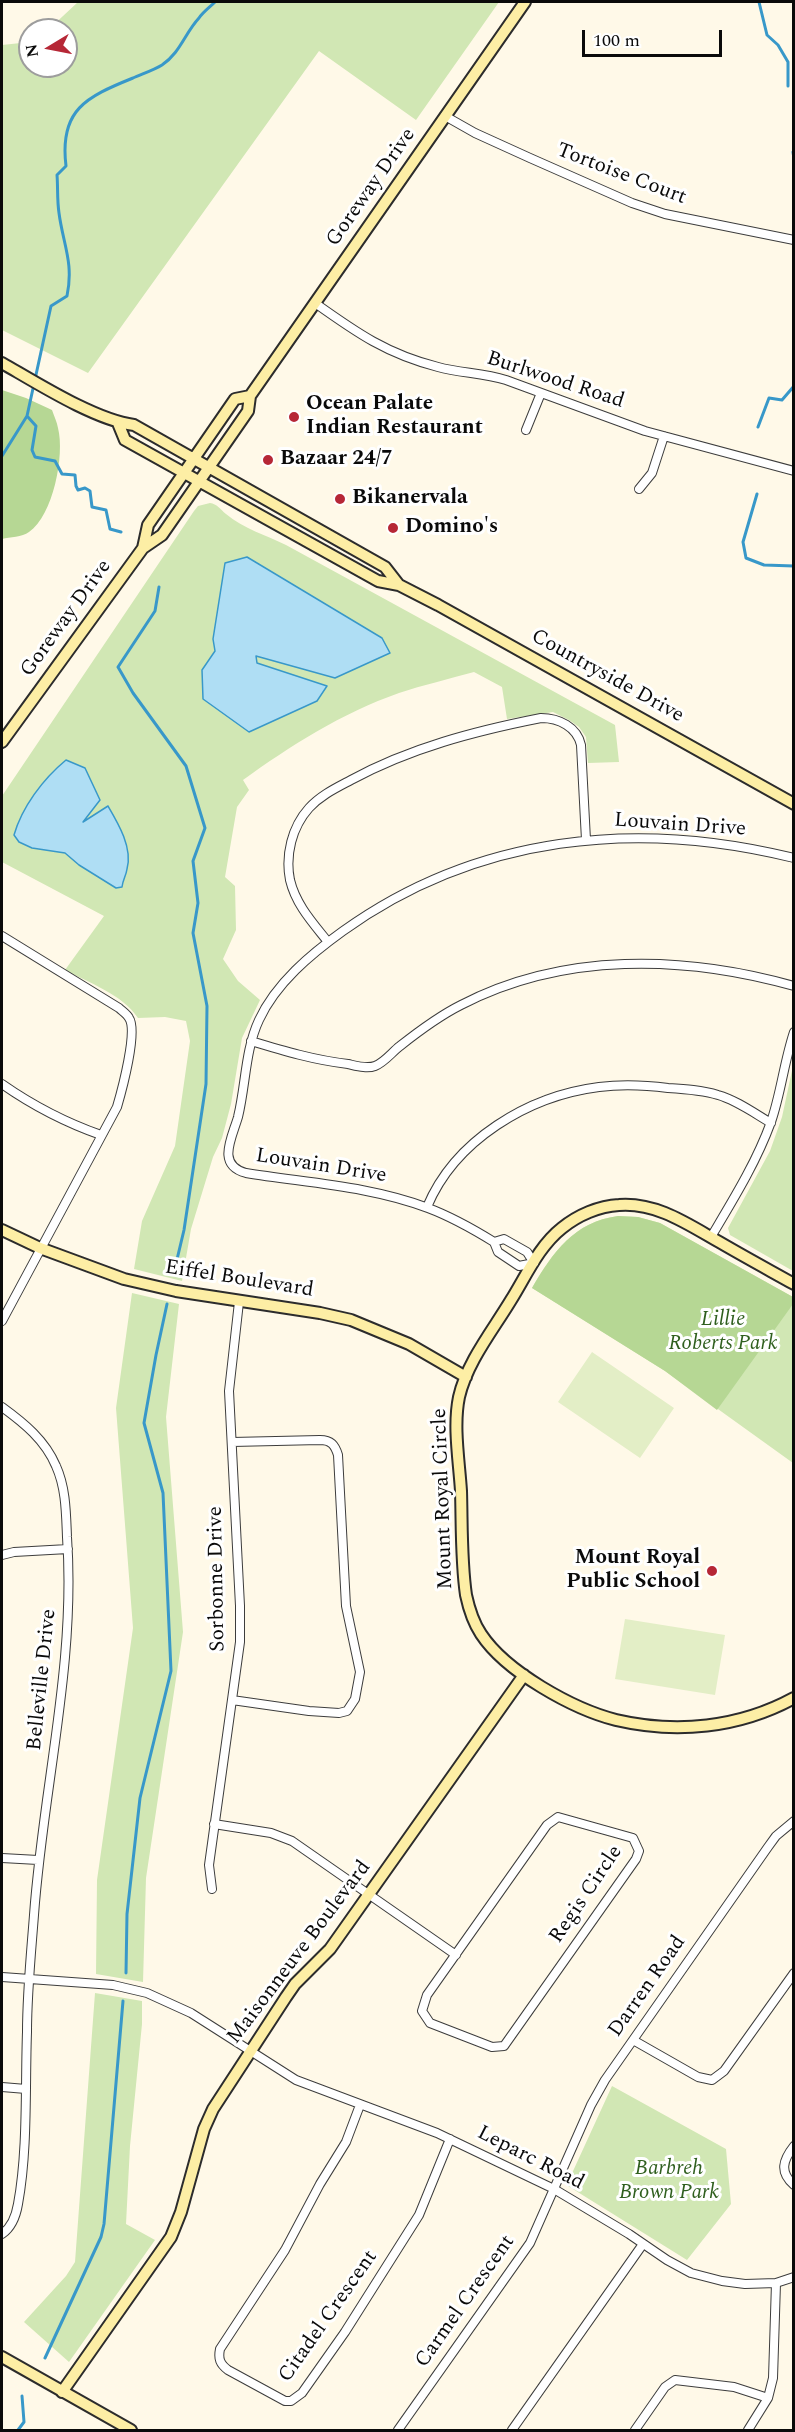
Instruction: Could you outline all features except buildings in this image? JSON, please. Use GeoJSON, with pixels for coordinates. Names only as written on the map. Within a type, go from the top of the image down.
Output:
{"type":"FeatureCollection","features":[{"type":"Feature","properties":{"kind":"street","name":"Goreway Drive"},"geometry":{"type":"LineString","coordinates":[[2,742],[143,548],[162,534],[248,411],[250,396],[525,2]]}},
{"type":"Feature","properties":{"kind":"street","name":"Tortoise Court"},"geometry":{"type":"LineString","coordinates":[[445,116],[474,133],[654,211],[697,222],[794,240]]}},
{"type":"Feature","properties":{"kind":"street","name":"Burlwood Road"},"geometry":{"type":"LineString","coordinates":[[315,303],[359,335],[397,354],[440,368],[487,374],[664,436],[794,471]]}},
{"type":"Feature","properties":{"kind":"street","name":"Countryside Drive"},"geometry":{"type":"LineString","coordinates":[[2,363],[50,390],[118,423],[134,425],[194,458],[385,567],[399,585]]}},
{"type":"Feature","properties":{"kind":"street"},"geometry":{"type":"LineString","coordinates":[[525,430],[541,393]]}},
{"type":"Feature","properties":{"kind":"street","name":"Goreway Drive"},"geometry":{"type":"LineString","coordinates":[[143,548],[148,525],[235,399],[250,396]]}},
{"type":"Feature","properties":{"kind":"street","name":"Countryside Drive"},"geometry":{"type":"LineString","coordinates":[[118,423],[125,440],[378,580],[399,585],[794,804]]}},
{"type":"Feature","properties":{"kind":"street"},"geometry":{"type":"LineString","coordinates":[[639,489],[652,473],[664,436]]}},
{"type":"Feature","properties":{"kind":"street"},"geometry":{"type":"LineString","coordinates":[[328,942],[302,909],[290,880],[290,848],[297,826],[310,807],[332,790],[360,775],[414,752],[468,734],[541,718],[550,718],[568,726],[579,736],[581,745],[586,840]]}},
{"type":"Feature","properties":{"kind":"street","name":"Louvain Drive"},"geometry":{"type":"LineString","coordinates":[[494,1242],[504,1239],[527,1252],[534,1263],[519,1266],[498,1252],[494,1242],[467,1226],[427,1208],[369,1191],[246,1173],[235,1169],[228,1159],[229,1150],[241,1103],[251,1041],[259,1019],[272,998],[288,979],[328,942],[395,898],[447,873],[514,852],[586,840],[643,837],[755,849],[794,858]]}},
{"type":"Feature","properties":{"kind":"street"},"geometry":{"type":"LineString","coordinates":[[2,936],[119,1008],[130,1018],[133,1031],[125,1080],[117,1107],[2,1321]]}},
{"type":"Feature","properties":{"kind":"street"},"geometry":{"type":"LineString","coordinates":[[251,1041],[314,1059],[375,1066],[422,1029],[475,998],[534,976],[604,964],[661,965],[752,974],[794,986]]}},
{"type":"Feature","properties":{"kind":"street"},"geometry":{"type":"LineString","coordinates":[[711,1238],[752,1168],[771,1122],[786,1056],[794,1032]]}},
{"type":"Feature","properties":{"kind":"street"},"geometry":{"type":"LineString","coordinates":[[2,1084],[39,1107],[101,1136]]}},
{"type":"Feature","properties":{"kind":"street"},"geometry":{"type":"LineString","coordinates":[[427,1208],[439,1180],[484,1135],[532,1106],[570,1092],[601,1086],[640,1085],[704,1091],[726,1098],[771,1122]]}},
{"type":"Feature","properties":{"kind":"street","name":"Mount Royal Circle"},"geometry":{"type":"LineString","coordinates":[[794,1284],[662,1211],[619,1204],[594,1210],[572,1221],[550,1239],[534,1263],[466,1377],[459,1398],[457,1421],[466,1596],[481,1634],[495,1651],[524,1675],[585,1709],[619,1720],[658,1727],[679,1728],[725,1723],[753,1716],[794,1698]]}},
{"type":"Feature","properties":{"kind":"street","name":"Eiffel Boulevard"},"geometry":{"type":"LineString","coordinates":[[2,1230],[40,1248],[97,1270],[156,1287],[351,1320],[409,1344],[466,1377]]}},
{"type":"Feature","properties":{"kind":"street","name":"Sorbonne Drive"},"geometry":{"type":"LineString","coordinates":[[212,1889],[209,1865],[241,1624],[230,1377],[238,1302]]}},
{"type":"Feature","properties":{"kind":"street","name":"Belleville Drive"},"geometry":{"type":"LineString","coordinates":[[2,1407],[34,1432],[57,1466],[63,1491],[68,1549],[67,1652],[38,1860],[29,1979],[26,2089],[18,2205],[12,2224],[2,2234]]}},
{"type":"Feature","properties":{"kind":"street"},"geometry":{"type":"LineString","coordinates":[[232,1442],[327,1440],[336,1448],[346,1606],[360,1672],[359,1690],[352,1706],[339,1713],[232,1700]]}},
{"type":"Feature","properties":{"kind":"street"},"geometry":{"type":"LineString","coordinates":[[2,1555],[14,1552],[68,1549]]}},
{"type":"Feature","properties":{"kind":"street","name":"Maisonneuve Boulevard"},"geometry":{"type":"LineString","coordinates":[[62,2392],[171,2237],[182,2212],[204,2129],[213,2109],[250,2051],[291,1990],[330,1949],[524,1675]]}},
{"type":"Feature","properties":{"kind":"street","name":"Regis Circle"},"geometry":{"type":"LineString","coordinates":[[558,1817],[573,1820],[624,1834],[633,1838],[637,1843],[639,1851],[636,1859],[504,2046],[492,2047],[430,2023],[425,2018],[422,2011],[424,2001],[456,1955],[552,1820],[558,1817]]}},
{"type":"Feature","properties":{"kind":"street","name":"Darren Road"},"geometry":{"type":"LineString","coordinates":[[554,2189],[591,2104],[768,1846],[794,1821]]}},
{"type":"Feature","properties":{"kind":"street"},"geometry":{"type":"LineString","coordinates":[[214,1824],[281,1836],[292,1841],[456,1955]]}},
{"type":"Feature","properties":{"kind":"street"},"geometry":{"type":"LineString","coordinates":[[2,1858],[38,1860]]}},
{"type":"Feature","properties":{"kind":"street"},"geometry":{"type":"LineString","coordinates":[[633,2040],[698,2077],[712,2080],[724,2071],[794,1973]]}},
{"type":"Feature","properties":{"kind":"street","name":"Leparc Road"},"geometry":{"type":"LineString","coordinates":[[2,1977],[113,1985],[139,1990],[179,2006],[296,2080],[450,2139],[554,2189],[677,2266],[704,2277],[733,2283],[776,2283],[794,2277]]}},
{"type":"Feature","properties":{"kind":"street"},"geometry":{"type":"LineString","coordinates":[[2,2087],[26,2089]]}},
{"type":"Feature","properties":{"kind":"street","name":"Citadel Crescent"},"geometry":{"type":"LineString","coordinates":[[360,2105],[346,2142],[320,2184],[285,2250],[220,2349],[221,2364],[228,2370],[285,2401],[298,2398],[345,2332],[419,2215],[450,2139]]}},
{"type":"Feature","properties":{"kind":"street"},"geometry":{"type":"LineString","coordinates":[[794,2146],[784,2162],[783,2169],[787,2179],[794,2185]]}},
{"type":"Feature","properties":{"kind":"street","name":"Carmel Crescent"},"geometry":{"type":"LineString","coordinates":[[398,2430],[530,2243],[554,2189]]}},
{"type":"Feature","properties":{"kind":"street"},"geometry":{"type":"LineString","coordinates":[[512,2430],[643,2244]]}},
{"type":"Feature","properties":{"kind":"street"},"geometry":{"type":"LineString","coordinates":[[748,2430],[768,2398],[773,2378],[776,2283]]}},
{"type":"Feature","properties":{"kind":"street"},"geometry":{"type":"LineString","coordinates":[[2,2357],[131,2430]]}},
{"type":"Feature","properties":{"kind":"street"},"geometry":{"type":"LineString","coordinates":[[635,2430],[665,2387],[675,2380],[734,2387],[768,2398]]}},
{"type":"Feature","properties":{"kind":"green space"},"geometry":{"type":"Polygon","coordinates":[[[78,2],[499,2],[416,120],[319,51],[88,373],[2,330],[2,45],[18,43],[18,78],[78,78],[78,18],[61,18],[78,2]]]}},
{"type":"Feature","properties":{"kind":"green space"},"geometry":{"type":"Polygon","coordinates":[[[2,390],[52,410],[58,428],[60,453],[55,484],[45,513],[26,534],[2,539],[2,390]]]}},
{"type":"Feature","properties":{"kind":"green space"},"geometry":{"type":"Polygon","coordinates":[[[210,503],[240,524],[286,545],[615,725],[619,762],[588,763],[586,737],[579,727],[553,712],[507,719],[502,687],[474,672],[399,693],[357,710],[298,743],[243,780],[249,790],[237,807],[225,877],[235,886],[236,930],[223,959],[238,981],[260,1000],[242,1038],[231,1104],[191,1229],[182,1281],[134,1269],[142,1221],[175,1146],[190,1041],[186,1021],[165,1017],[138,1018],[114,996],[65,970],[104,916],[2,862],[2,796],[194,511],[198,506],[210,503]]]}},
{"type":"Feature","properties":{"kind":"green space"},"geometry":{"type":"Polygon","coordinates":[[[793,1066],[793,1271],[730,1235],[728,1228],[770,1151],[782,1117],[793,1066]]]}},
{"type":"Feature","properties":{"kind":"green space","name":"Lillie Roberts Park"},"geometry":{"type":"Polygon","coordinates":[[[618,1216],[638,1217],[660,1223],[793,1297],[793,1463],[665,1371],[532,1288],[548,1262],[566,1241],[589,1225],[618,1216]]]}},
{"type":"Feature","properties":{"kind":"green space","name":"Lillie Roberts Park"},"geometry":{"type":"Polygon","coordinates":[[[618,1216],[638,1217],[660,1223],[793,1297],[793,1304],[717,1410],[665,1371],[532,1288],[548,1262],[566,1241],[589,1225],[618,1216]]]}},
{"type":"Feature","properties":{"kind":"green space"},"geometry":{"type":"Polygon","coordinates":[[[132,1293],[179,1304],[166,1417],[183,1632],[146,1878],[143,1982],[96,1974],[97,1880],[133,1628],[116,1408],[132,1293]]]}},
{"type":"Feature","properties":{"kind":"green space"},"geometry":{"type":"Polygon","coordinates":[[[592,1352],[674,1408],[640,1458],[558,1402],[592,1352]]]}},
{"type":"Feature","properties":{"kind":"green space"},"geometry":{"type":"Polygon","coordinates":[[[625,1619],[725,1635],[715,1695],[615,1679],[625,1619]]]}},
{"type":"Feature","properties":{"kind":"green space"},"geometry":{"type":"Polygon","coordinates":[[[95,1993],[142,2001],[126,2224],[155,2240],[69,2362],[24,2322],[66,2276],[75,2262],[95,1993]]]}},
{"type":"Feature","properties":{"kind":"green space","name":"Barbreh Brown Park"},"geometry":{"type":"Polygon","coordinates":[[[612,2086],[726,2149],[731,2204],[687,2260],[568,2186],[612,2086]]]}},
{"type":"Feature","properties":{"kind":"water"},"geometry":{"type":"Polygon","coordinates":[[[247,557],[382,638],[390,653],[335,678],[256,656],[257,663],[327,686],[317,701],[249,732],[203,699],[202,670],[215,651],[213,639],[225,563],[247,557]]]}},
{"type":"Feature","properties":{"kind":"water"},"geometry":{"type":"Polygon","coordinates":[[[66,760],[85,768],[100,800],[83,822],[108,806],[120,828],[128,853],[127,871],[122,887],[116,888],[79,865],[65,853],[32,848],[19,842],[14,835],[22,814],[34,794],[66,760]]]}},
{"type":"Feature","properties":{"kind":"waterway"},"geometry":{"type":"LineString","coordinates":[[2,456],[27,416],[51,306],[67,296],[69,263],[59,213],[57,175],[66,166],[67,131],[72,119],[89,99],[162,65],[178,49],[202,14],[215,2]]}},
{"type":"Feature","properties":{"kind":"waterway"},"geometry":{"type":"LineString","coordinates":[[759,2],[767,35],[778,45],[788,62],[788,86]]}},
{"type":"Feature","properties":{"kind":"waterway"},"geometry":{"type":"LineString","coordinates":[[793,152],[794,159]]}},
{"type":"Feature","properties":{"kind":"waterway"},"geometry":{"type":"LineString","coordinates":[[758,427],[769,398],[782,400],[794,386]]}},
{"type":"Feature","properties":{"kind":"waterway"},"geometry":{"type":"LineString","coordinates":[[27,416],[36,426],[32,450],[35,457],[55,461],[62,474],[75,475],[78,490],[85,488],[90,491],[92,507],[106,510],[110,529],[121,532]]}},
{"type":"Feature","properties":{"kind":"waterway"},"geometry":{"type":"LineString","coordinates":[[757,494],[743,542],[746,558],[764,565],[794,566]]}},
{"type":"Feature","properties":{"kind":"waterway"},"geometry":{"type":"LineString","coordinates":[[159,587],[155,611],[118,667],[133,693],[186,766],[205,828],[193,861],[198,903],[193,933],[207,1006],[206,1084],[184,1230],[174,1272]]}},
{"type":"Feature","properties":{"kind":"waterway"},"geometry":{"type":"LineString","coordinates":[[126,1973],[127,1914],[140,1798],[171,1671],[163,1493],[144,1423],[167,1304]]}},
{"type":"Feature","properties":{"kind":"waterway"},"geometry":{"type":"LineString","coordinates":[[45,2358],[101,2237],[104,2224],[123,2001]]}},
{"type":"Feature","properties":{"kind":"waterway"},"geometry":{"type":"LineString","coordinates":[[18,2430],[24,2422],[22,2396]]}},
{"type":"Feature","properties":{"kind":"place","name":"Ocean Palate Indian Restaurant"},"geometry":{"type":"Point","coordinates":[294,417]}},
{"type":"Feature","properties":{"kind":"place","name":"Bazaar 24/7"},"geometry":{"type":"Point","coordinates":[268,460]}},
{"type":"Feature","properties":{"kind":"place","name":"Bikanervala"},"geometry":{"type":"Point","coordinates":[340,499]}},
{"type":"Feature","properties":{"kind":"place","name":"Domino's"},"geometry":{"type":"Point","coordinates":[393,528]}},
{"type":"Feature","properties":{"kind":"place","name":"Mount Royal Public School"},"geometry":{"type":"Point","coordinates":[712,1571]}}]}
